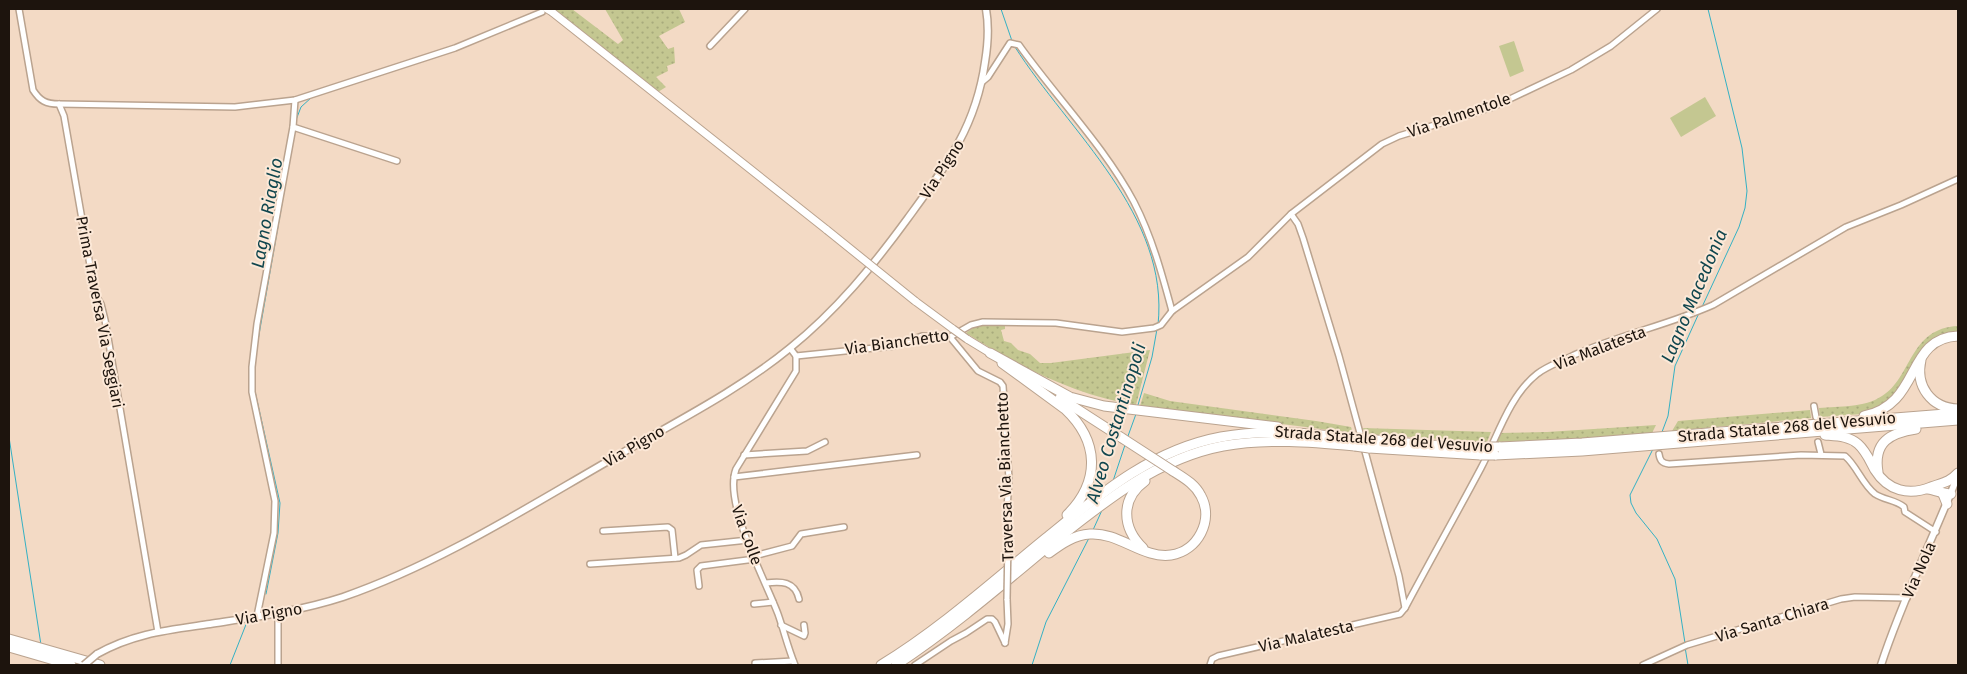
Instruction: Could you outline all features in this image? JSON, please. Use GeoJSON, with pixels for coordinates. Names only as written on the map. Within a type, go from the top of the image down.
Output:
{"type":"FeatureCollection","features":[{"type":"Feature","properties":{"kind":"highway"},"geometry":{"type":"LineString","coordinates":[[1811,425],[1874,414],[1885,409],[1903,392],[1918,360],[1932,344],[1940,339],[1958,336]]}},
{"type":"Feature","properties":{"kind":"highway"},"geometry":{"type":"LineString","coordinates":[[990,353],[1070,397],[1104,406],[1283,428],[1315,434]]}},
{"type":"Feature","properties":{"kind":"highway"},"geometry":{"type":"LineString","coordinates":[[990,353],[1190,482],[1201,496],[1206,515],[1202,533],[1189,548],[1180,553],[1160,555],[1116,538],[1097,534],[1086,535],[1063,544],[1001,585]]}},
{"type":"Feature","properties":{"kind":"highway"},"geometry":{"type":"LineString","coordinates":[[986,587],[1009,564],[1062,520],[1077,504],[1087,488],[1092,463],[1086,436],[1074,417],[1060,404],[1023,379],[990,353]]}},
{"type":"Feature","properties":{"kind":"highway"},"geometry":{"type":"LineString","coordinates":[[1922,357],[1920,374],[1925,392],[1938,404],[1947,408],[1958,409]]}},
{"type":"Feature","properties":{"kind":"highway","name":"Strada Statale 268 del Vesuvio"},"geometry":{"type":"LineString","coordinates":[[1670,440],[1811,425],[1958,413]]}},
{"type":"Feature","properties":{"kind":"highway"},"geometry":{"type":"LineString","coordinates":[[1880,477],[1877,460],[1878,451],[1884,441],[1899,432],[1958,421]]}},
{"type":"Feature","properties":{"kind":"highway","name":"Strada Statale 268 del Vesuvio"},"geometry":{"type":"LineString","coordinates":[[881,665],[928,633],[1109,493],[1174,461],[1222,446],[1274,441],[1354,442],[1444,446],[1497,451],[1549,445],[1754,436],[1958,421]]}},
{"type":"Feature","properties":{"kind":"highway","name":"Strada Statale 268 del Vesuvio"},"geometry":{"type":"LineString","coordinates":[[896,665],[939,635],[1097,508],[1120,480],[1150,462],[1200,442],[1219,437],[1256,432],[1315,434],[1354,442]]}},
{"type":"Feature","properties":{"kind":"highway"},"geometry":{"type":"LineString","coordinates":[[1754,436],[1825,435],[1850,439],[1864,452],[1880,477],[1890,486],[1900,491],[1908,492],[1928,488],[1952,480],[1958,474]]}},
{"type":"Feature","properties":{"kind":"highway"},"geometry":{"type":"LineString","coordinates":[[1144,550],[1133,538],[1126,522],[1126,513],[1131,495],[1136,488],[1148,478],[1222,446]]}},
{"type":"Feature","properties":{"kind":"highway"},"geometry":{"type":"LineString","coordinates":[[1942,483],[1949,493],[1947,504]]}},
{"type":"Feature","properties":{"kind":"highway"},"geometry":{"type":"LineString","coordinates":[[1928,488],[1949,493]]}},
{"type":"Feature","properties":{"kind":"highway"},"geometry":{"type":"LineString","coordinates":[[9,638],[100,665]]}},
{"type":"Feature","properties":{"kind":"highway"},"geometry":{"type":"LineString","coordinates":[[9,647],[71,665]]}},
{"type":"Feature","properties":{"kind":"main road"},"geometry":{"type":"LineString","coordinates":[[547,11],[915,301],[990,353]]}},
{"type":"Feature","properties":{"kind":"street"},"geometry":{"type":"LineString","coordinates":[[19,9],[33,90],[43,102],[235,108],[295,100],[455,48],[547,11]]}},
{"type":"Feature","properties":{"kind":"street"},"geometry":{"type":"LineString","coordinates":[[710,46],[745,9]]}},
{"type":"Feature","properties":{"kind":"street","name":"Via Pigno"},"geometry":{"type":"LineString","coordinates":[[84,665],[97,654],[134,637],[306,608],[344,596],[406,572],[432,560],[744,382],[790,348],[829,314],[852,290],[888,246],[951,158],[964,135],[982,82],[987,50],[986,9]]}},
{"type":"Feature","properties":{"kind":"street","name":"Via Palmentole"},"geometry":{"type":"LineString","coordinates":[[1291,214],[1374,150],[1390,140],[1428,126],[1493,107],[1571,70],[1611,46],[1657,9]]}},
{"type":"Feature","properties":{"kind":"street","name":"Via Pigno"},"geometry":{"type":"LineString","coordinates":[[982,82],[988,77],[1014,37]]}},
{"type":"Feature","properties":{"kind":"street"},"geometry":{"type":"LineString","coordinates":[[1010,43],[1019,45],[1124,184],[1140,213],[1154,246],[1172,311]]}},
{"type":"Feature","properties":{"kind":"street"},"geometry":{"type":"LineString","coordinates":[[257,616],[274,533],[275,501],[252,392],[252,367],[256,324],[293,126],[295,100]]}},
{"type":"Feature","properties":{"kind":"street","name":"Prima Traversa Via Seggiari"},"geometry":{"type":"LineString","coordinates":[[59,104],[64,116],[95,294],[101,304],[105,320],[158,632]]}},
{"type":"Feature","properties":{"kind":"street"},"geometry":{"type":"LineString","coordinates":[[293,126],[397,161]]}},
{"type":"Feature","properties":{"kind":"street","name":"Via Malatesta"},"geometry":{"type":"LineString","coordinates":[[1210,665],[1212,659],[1218,656],[1400,614],[1405,608],[1518,396],[1537,374],[1554,364],[1605,342],[1713,305],[1838,232],[1958,179]]}},
{"type":"Feature","properties":{"kind":"street"},"geometry":{"type":"LineString","coordinates":[[1291,214],[1298,224],[1303,238],[1339,356],[1399,576],[1405,608]]}},
{"type":"Feature","properties":{"kind":"street","name":"Via Bianchetto"},"geometry":{"type":"LineString","coordinates":[[796,356],[894,346],[922,336],[950,337],[971,325],[983,322],[1056,323],[1122,332],[1154,328],[1161,325],[1172,311],[1248,257],[1291,214]]}},
{"type":"Feature","properties":{"kind":"street","name":"Traversa Via Bianchetto"},"geometry":{"type":"LineString","coordinates":[[915,665],[986,619],[992,619],[995,622],[1005,643],[1008,624],[1007,509],[1009,479],[1005,387],[1000,382],[978,371],[950,337]]}},
{"type":"Feature","properties":{"kind":"street"},"geometry":{"type":"LineString","coordinates":[[790,348],[796,356]]}},
{"type":"Feature","properties":{"kind":"street","name":"Via Colle"},"geometry":{"type":"LineString","coordinates":[[794,663],[782,625],[754,557],[736,506],[734,477],[744,455],[796,371],[796,356]]}},
{"type":"Feature","properties":{"kind":"street"},"geometry":{"type":"LineString","coordinates":[[1814,406],[1816,417]]}},
{"type":"Feature","properties":{"kind":"street"},"geometry":{"type":"LineString","coordinates":[[744,455],[807,451],[825,442]]}},
{"type":"Feature","properties":{"kind":"street"},"geometry":{"type":"LineString","coordinates":[[1818,442],[1821,454]]}},
{"type":"Feature","properties":{"kind":"street"},"geometry":{"type":"LineString","coordinates":[[1659,454],[1660,460],[1669,464],[1821,454],[1845,456],[1850,460],[1869,488],[1877,495],[1900,504],[1904,507],[1905,512],[1936,532]]}},
{"type":"Feature","properties":{"kind":"street"},"geometry":{"type":"LineString","coordinates":[[734,477],[917,455]]}},
{"type":"Feature","properties":{"kind":"street"},"geometry":{"type":"LineString","coordinates":[[1949,493],[1958,474]]}},
{"type":"Feature","properties":{"kind":"street","name":"Via Nola"},"geometry":{"type":"LineString","coordinates":[[1881,665],[1892,632],[1947,504]]}},
{"type":"Feature","properties":{"kind":"street"},"geometry":{"type":"LineString","coordinates":[[603,531],[670,527],[675,558]]}},
{"type":"Feature","properties":{"kind":"street"},"geometry":{"type":"LineString","coordinates":[[699,586],[697,570],[701,566],[754,557],[792,546],[801,534],[844,527]]}},
{"type":"Feature","properties":{"kind":"street"},"geometry":{"type":"LineString","coordinates":[[590,564],[675,558],[684,556],[701,544],[748,540]]}},
{"type":"Feature","properties":{"kind":"street"},"geometry":{"type":"LineString","coordinates":[[766,583],[779,581],[789,584],[797,592],[799,599]]}},
{"type":"Feature","properties":{"kind":"street","name":"Via Santa Chiara"},"geometry":{"type":"LineString","coordinates":[[1643,665],[1687,645],[1841,599],[1855,597],[1907,598]]}},
{"type":"Feature","properties":{"kind":"street"},"geometry":{"type":"LineString","coordinates":[[754,604],[773,602]]}},
{"type":"Feature","properties":{"kind":"street"},"geometry":{"type":"LineString","coordinates":[[278,613],[278,665]]}},
{"type":"Feature","properties":{"kind":"street"},"geometry":{"type":"LineString","coordinates":[[782,625],[804,636],[804,625]]}},
{"type":"Feature","properties":{"kind":"street"},"geometry":{"type":"LineString","coordinates":[[755,663],[794,663]]}},
{"type":"Feature","properties":{"kind":"green space"},"geometry":{"type":"Polygon","coordinates":[[[572,9],[618,44],[623,40],[605,9],[679,9],[685,22],[659,36],[668,49],[674,47],[675,63],[667,66],[668,71],[656,77],[666,87],[658,92],[556,10],[572,9]]]}},
{"type":"Feature","properties":{"kind":"green space"},"geometry":{"type":"Polygon","coordinates":[[[1514,41],[1524,71],[1510,77],[1499,46],[1514,41]]]}},
{"type":"Feature","properties":{"kind":"green space"},"geometry":{"type":"Polygon","coordinates":[[[1705,97],[1716,116],[1681,137],[1670,118],[1705,97]]]}},
{"type":"Feature","properties":{"kind":"green space"},"geometry":{"type":"Polygon","coordinates":[[[983,324],[1005,325],[1005,329],[1001,330],[1004,341],[1011,343],[1018,350],[1030,354],[1040,363],[1150,350],[1136,405],[1114,401],[1047,378],[966,333],[976,326],[983,324]]]}},
{"type":"Feature","properties":{"kind":"green space"},"geometry":{"type":"Polygon","coordinates":[[[1958,326],[1958,331],[1942,334],[1927,344],[1893,400],[1863,414],[1820,417],[1819,408],[1859,405],[1882,396],[1900,378],[1920,344],[1930,335],[1942,329],[1958,326]]]}},
{"type":"Feature","properties":{"kind":"green space"},"geometry":{"type":"Polygon","coordinates":[[[1144,393],[1170,401],[1351,427],[1353,433],[1140,406],[1144,393]]]}},
{"type":"Feature","properties":{"kind":"green space"},"geometry":{"type":"Polygon","coordinates":[[[1810,410],[1811,418],[1672,431],[1678,421],[1810,410]]]}},
{"type":"Feature","properties":{"kind":"green space"},"geometry":{"type":"Polygon","coordinates":[[[1656,425],[1652,433],[1495,442],[1499,433],[1656,425]]]}},
{"type":"Feature","properties":{"kind":"green space"},"geometry":{"type":"Polygon","coordinates":[[[1363,428],[1491,432],[1487,442],[1365,434],[1363,428]]]}},
{"type":"Feature","properties":{"kind":"waterway","name":"Alveo Costantinopoli"},"geometry":{"type":"LineString","coordinates":[[1001,9],[1012,41]]}},
{"type":"Feature","properties":{"kind":"waterway","name":"Lagno Macedonia"},"geometry":{"type":"LineString","coordinates":[[1702,307],[1739,227],[1745,208],[1747,191],[1742,148],[1708,9]]}},
{"type":"Feature","properties":{"kind":"waterway","name":"Lagno Riaglio"},"geometry":{"type":"LineString","coordinates":[[467,46],[498,33]]}},
{"type":"Feature","properties":{"kind":"waterway","name":"Alveo Costantinopoli"},"geometry":{"type":"LineString","coordinates":[[1015,47],[1037,79],[1087,143],[1132,211],[1148,247],[1158,285],[1158,325]]}},
{"type":"Feature","properties":{"kind":"waterway","name":"Lagno Riaglio"},"geometry":{"type":"LineString","coordinates":[[296,120],[301,107],[312,97]]}},
{"type":"Feature","properties":{"kind":"waterway","name":"Lagno Riaglio"},"geometry":{"type":"LineString","coordinates":[[257,346],[290,158]]}},
{"type":"Feature","properties":{"kind":"waterway","name":"Lagno Macedonia"},"geometry":{"type":"LineString","coordinates":[[1662,432],[1668,416],[1675,366],[1699,313]]}},
{"type":"Feature","properties":{"kind":"waterway","name":"Alveo Costantinopoli"},"geometry":{"type":"LineString","coordinates":[[1138,405],[1152,357],[1157,329]]}},
{"type":"Feature","properties":{"kind":"waterway","name":"Lagno Riaglio"},"geometry":{"type":"LineString","coordinates":[[255,365],[254,387],[280,503],[278,533],[266,594]]}},
{"type":"Feature","properties":{"kind":"waterway","name":"Alveo Costantinopoli"},"geometry":{"type":"LineString","coordinates":[[1128,436],[1136,414]]}},
{"type":"Feature","properties":{"kind":"waterway"},"geometry":{"type":"LineString","coordinates":[[9,437],[41,645]]}},
{"type":"Feature","properties":{"kind":"waterway","name":"Alveo Costantinopoli"},"geometry":{"type":"LineString","coordinates":[[1113,481],[1125,445]]}},
{"type":"Feature","properties":{"kind":"waterway","name":"Lagno Macedonia"},"geometry":{"type":"LineString","coordinates":[[1653,449],[1630,495],[1631,503],[1636,513],[1657,539],[1675,579],[1685,643]]}},
{"type":"Feature","properties":{"kind":"waterway","name":"Alveo Costantinopoli"},"geometry":{"type":"LineString","coordinates":[[1093,530],[1103,508]]}},
{"type":"Feature","properties":{"kind":"waterway","name":"Alveo Costantinopoli"},"geometry":{"type":"LineString","coordinates":[[1032,665],[1046,622],[1089,538]]}},
{"type":"Feature","properties":{"kind":"waterway","name":"Lagno Riaglio"},"geometry":{"type":"LineString","coordinates":[[230,665],[247,622]]}},
{"type":"Feature","properties":{"kind":"waterway","name":"Lagno Macedonia"},"geometry":{"type":"LineString","coordinates":[[1685,647],[1688,665]]}}]}
